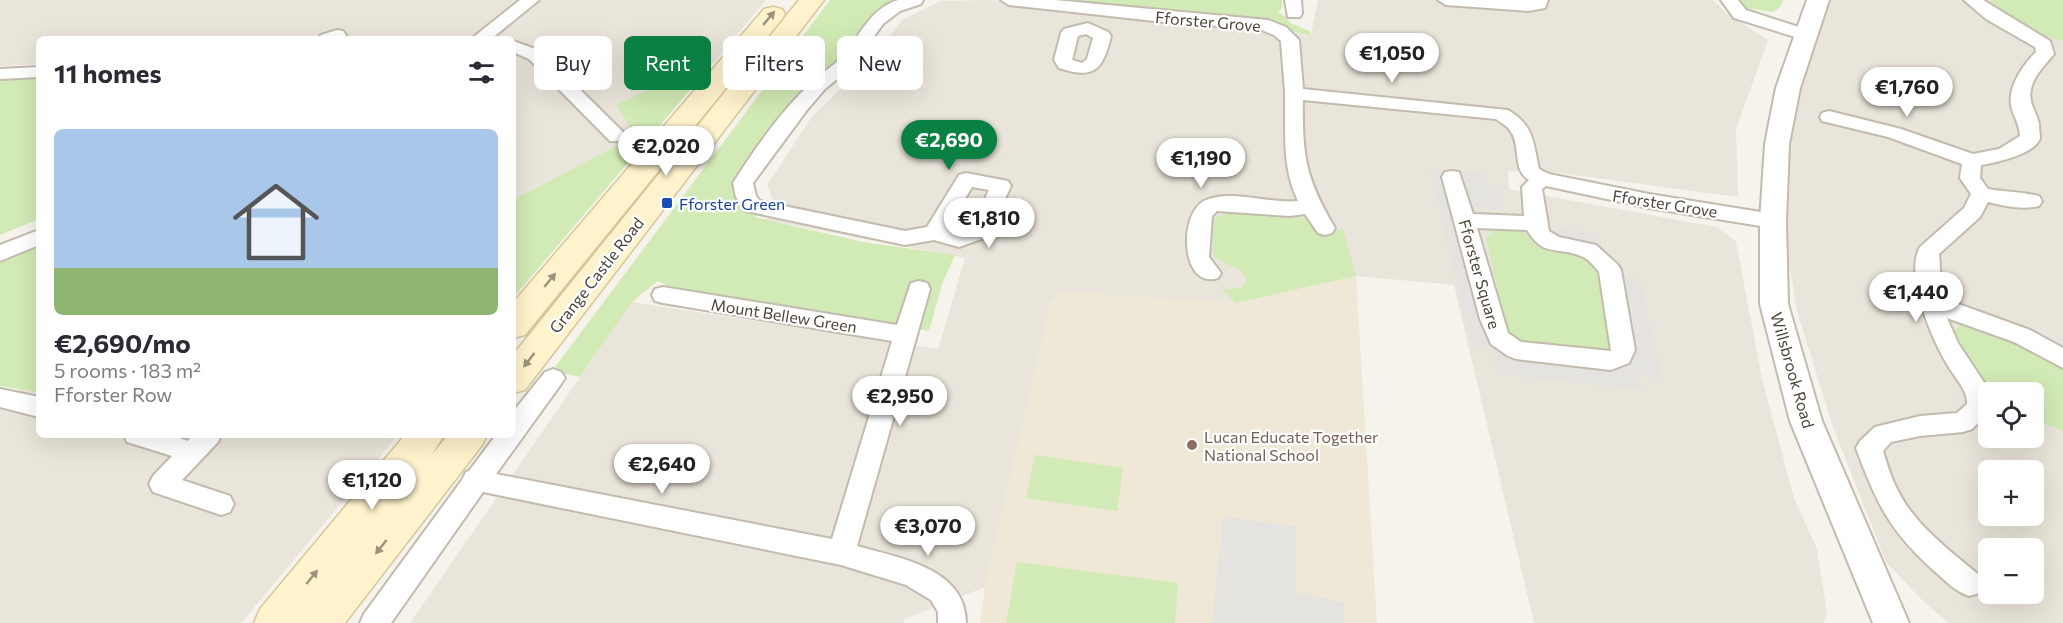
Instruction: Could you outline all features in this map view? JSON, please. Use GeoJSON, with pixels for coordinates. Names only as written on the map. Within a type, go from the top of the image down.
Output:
{"type":"FeatureCollection","features":[{"type":"Feature","properties":{"kind":"main road","name":"Grange Castle Road"},"geometry":{"type":"LineString","coordinates":[[516,322],[785,0]]}},
{"type":"Feature","properties":{"kind":"main road","name":"Grange Castle Road"},"geometry":{"type":"LineString","coordinates":[[516,376],[812,0]]}},
{"type":"Feature","properties":{"kind":"main road"},"geometry":{"type":"LineString","coordinates":[[275,623],[424,438]]}},
{"type":"Feature","properties":{"kind":"main road"},"geometry":{"type":"LineString","coordinates":[[320,623],[468,438]]}},
{"type":"Feature","properties":{"kind":"street"},"geometry":{"type":"LineString","coordinates":[[488,36],[531,0]]}},
{"type":"Feature","properties":{"kind":"street"},"geometry":{"type":"LineString","coordinates":[[915,0],[894,7],[877,20],[845,64],[819,85],[800,106],[757,161],[743,183],[746,197],[753,206],[905,238],[934,233]]}},
{"type":"Feature","properties":{"kind":"street","name":"Fforster Grove"},"geometry":{"type":"LineString","coordinates":[[1010,0],[1089,19],[1262,24],[1280,31],[1290,40],[1294,94],[1293,138],[1298,174],[1309,207],[1324,228]]}},
{"type":"Feature","properties":{"kind":"street"},"geometry":{"type":"LineString","coordinates":[[1446,0],[1528,6],[1539,4],[1540,0]]}},
{"type":"Feature","properties":{"kind":"street"},"geometry":{"type":"LineString","coordinates":[[1729,0],[1740,14],[1805,35]]}},
{"type":"Feature","properties":{"kind":"street","name":"Willsbrook Road"},"geometry":{"type":"LineString","coordinates":[[1818,0],[1788,88],[1777,144],[1773,221],[1774,304],[1806,421],[1891,623]]}},
{"type":"Feature","properties":{"kind":"street"},"geometry":{"type":"LineString","coordinates":[[1829,117],[1894,133],[1972,161],[2005,154],[2030,139],[2029,123],[2020,104],[2022,86],[2040,57],[2054,46],[1992,15],[1972,0]]}},
{"type":"Feature","properties":{"kind":"street"},"geometry":{"type":"LineString","coordinates":[[516,47],[535,55],[617,137]]}},
{"type":"Feature","properties":{"kind":"street"},"geometry":{"type":"LineString","coordinates":[[0,75],[36,72]]}},
{"type":"Feature","properties":{"kind":"street"},"geometry":{"type":"LineString","coordinates":[[1294,94],[1501,114],[1515,121],[1523,130],[1530,172],[1543,179],[1532,187],[1536,223],[1464,221]]}},
{"type":"Feature","properties":{"kind":"street"},"geometry":{"type":"LineString","coordinates":[[1972,161],[1970,178],[1981,194],[2009,200],[2032,201]]}},
{"type":"Feature","properties":{"kind":"street","name":"Fforster Square"},"geometry":{"type":"LineString","coordinates":[[1452,177],[1491,319],[1499,338],[1516,350],[1597,361],[1611,361],[1621,357],[1623,350],[1610,270],[1586,249],[1559,245],[1543,238],[1536,223]]}},
{"type":"Feature","properties":{"kind":"street","name":"Fforster Grove"},"geometry":{"type":"LineString","coordinates":[[1543,179],[1649,201],[1773,221]]}},
{"type":"Feature","properties":{"kind":"street"},"geometry":{"type":"LineString","coordinates":[[1969,584],[1913,532],[1888,497],[1869,448],[1884,434],[1920,426],[1963,423],[1979,408],[1980,394],[1954,361],[1939,331],[1926,276],[1928,252],[1973,212],[1981,194]]}},
{"type":"Feature","properties":{"kind":"street"},"geometry":{"type":"LineString","coordinates":[[1210,273],[1198,259],[1198,238],[1202,213],[1211,206],[1221,203],[1290,209],[1309,207]]}},
{"type":"Feature","properties":{"kind":"street"},"geometry":{"type":"LineString","coordinates":[[0,254],[36,238]]}},
{"type":"Feature","properties":{"kind":"street"},"geometry":{"type":"LineString","coordinates":[[841,554],[919,289]]}},
{"type":"Feature","properties":{"kind":"street","name":"Mount Bellew Green"},"geometry":{"type":"LineString","coordinates":[[663,295],[905,335]]}},
{"type":"Feature","properties":{"kind":"street"},"geometry":{"type":"LineString","coordinates":[[1931,303],[2022,336],[2063,359]]}},
{"type":"Feature","properties":{"kind":"street"},"geometry":{"type":"LineString","coordinates":[[516,426],[553,378]]}},
{"type":"Feature","properties":{"kind":"street"},"geometry":{"type":"LineString","coordinates":[[0,398],[36,405]]}},
{"type":"Feature","properties":{"kind":"street"},"geometry":{"type":"LineString","coordinates":[[157,438],[200,444]]}},
{"type":"Feature","properties":{"kind":"street"},"geometry":{"type":"LineString","coordinates":[[374,623],[475,480],[508,438]]}},
{"type":"Feature","properties":{"kind":"street"},"geometry":{"type":"LineString","coordinates":[[200,444],[162,484],[221,504]]}},
{"type":"Feature","properties":{"kind":"street"},"geometry":{"type":"LineString","coordinates":[[475,480],[841,554],[914,575],[941,591],[952,610],[952,623]]}},
{"type":"Feature","properties":{"kind":"shaded area"},"geometry":{"type":"Polygon","coordinates":[[[0,0],[766,0],[736,36],[723,36],[723,51],[711,65],[711,36],[624,36],[624,90],[649,90],[616,104],[635,136],[516,198],[516,36],[36,36],[36,64],[0,66],[0,0]]]}},
{"type":"Feature","properties":{"kind":"shaded area"},"geometry":{"type":"Polygon","coordinates":[[[987,0],[1311,35],[1318,0],[1713,0],[1727,14],[1768,40],[1736,129],[1738,197],[1559,173],[1508,171],[1509,189],[1716,227],[1736,241],[1762,379],[1794,498],[1817,549],[1827,613],[1823,623],[1534,623],[1454,285],[1356,276],[1236,303],[1061,293],[1051,304],[985,587],[905,619],[904,623],[410,623],[632,302],[938,349],[965,258],[766,220],[775,205],[767,185],[811,118],[838,91],[923,90],[923,36],[890,36],[902,20],[941,1],[987,0]]]}},
{"type":"Feature","properties":{"kind":"shaded area"},"geometry":{"type":"Polygon","coordinates":[[[1830,0],[2063,0],[2063,623],[1949,623],[1924,602],[1886,562],[1833,427],[1797,311],[1782,219],[1781,147],[1830,0]]]}},
{"type":"Feature","properties":{"kind":"shaded area"},"geometry":{"type":"Polygon","coordinates":[[[1429,169],[1485,174],[1488,185],[1500,187],[1504,210],[1461,206],[1499,338],[1611,361],[1610,270],[1563,246],[1557,227],[1600,235],[1602,247],[1614,260],[1622,275],[1641,280],[1662,380],[1637,374],[1643,390],[1496,374],[1493,347],[1472,346],[1429,169]]]}},
{"type":"Feature","properties":{"kind":"shaded area","name":"Lucan Educate Together National School"},"geometry":{"type":"Polygon","coordinates":[[[1356,276],[1377,623],[980,623],[985,587],[1051,304],[1061,292],[1236,303],[1356,276]]]}},
{"type":"Feature","properties":{"kind":"shaded area"},"geometry":{"type":"Polygon","coordinates":[[[20,389],[36,392],[36,438],[395,438],[241,623],[0,623],[0,398],[5,399],[20,389]]]}},
{"type":"Feature","properties":{"kind":"shaded area"},"geometry":{"type":"Polygon","coordinates":[[[1223,516],[1296,527],[1296,592],[1344,603],[1345,623],[1212,623],[1223,516]]]}},
{"type":"Feature","properties":{"kind":"green space"},"geometry":{"type":"Polygon","coordinates":[[[830,0],[903,0],[870,19],[859,36],[837,36],[837,63],[825,73],[825,36],[803,36],[830,0]]]}},
{"type":"Feature","properties":{"kind":"green space"},"geometry":{"type":"Polygon","coordinates":[[[1068,0],[1282,0],[1282,8],[1278,12],[1290,23],[1310,31],[1311,35],[1297,33],[1268,20],[1068,0]]]}},
{"type":"Feature","properties":{"kind":"green space"},"geometry":{"type":"Polygon","coordinates":[[[1740,0],[1783,0],[1780,7],[1773,12],[1746,8],[1740,0]]]}},
{"type":"Feature","properties":{"kind":"green space"},"geometry":{"type":"Polygon","coordinates":[[[1990,0],[2063,0],[2063,41],[2033,30],[1990,0]]]}},
{"type":"Feature","properties":{"kind":"green space"},"geometry":{"type":"Polygon","coordinates":[[[36,77],[36,220],[0,235],[0,80],[36,77]]]}},
{"type":"Feature","properties":{"kind":"green space"},"geometry":{"type":"Polygon","coordinates":[[[649,90],[690,90],[516,294],[516,198],[635,136],[616,104],[649,90]]]}},
{"type":"Feature","properties":{"kind":"green space"},"geometry":{"type":"Polygon","coordinates":[[[763,90],[805,90],[795,99],[739,176],[749,210],[758,215],[754,217],[863,242],[955,255],[942,284],[929,331],[680,292],[658,281],[632,302],[580,377],[552,371],[763,90]]]}},
{"type":"Feature","properties":{"kind":"green space"},"geometry":{"type":"Polygon","coordinates":[[[1227,213],[1271,213],[1294,216],[1311,223],[1320,234],[1343,229],[1356,276],[1236,303],[1222,290],[1241,288],[1247,280],[1241,271],[1214,257],[1212,235],[1215,218],[1227,213]]]}},
{"type":"Feature","properties":{"kind":"green space"},"geometry":{"type":"Polygon","coordinates":[[[1504,228],[1524,232],[1548,251],[1583,255],[1600,270],[1615,351],[1607,354],[1523,345],[1515,340],[1506,327],[1486,238],[1491,233],[1504,228]]]}},
{"type":"Feature","properties":{"kind":"green space"},"geometry":{"type":"Polygon","coordinates":[[[36,245],[36,392],[0,386],[0,263],[36,245]]]}},
{"type":"Feature","properties":{"kind":"green space"},"geometry":{"type":"Polygon","coordinates":[[[1960,325],[1987,330],[2063,368],[2063,431],[2044,423],[2044,382],[1982,382],[1965,357],[1953,332],[1960,325]]]}},
{"type":"Feature","properties":{"kind":"green space"},"geometry":{"type":"Polygon","coordinates":[[[1035,455],[1123,468],[1117,511],[1026,498],[1035,455]]]}},
{"type":"Feature","properties":{"kind":"green space"},"geometry":{"type":"Polygon","coordinates":[[[1017,562],[1178,583],[1175,623],[1006,623],[1017,562]]]}},
{"type":"Feature","properties":{"kind":"place","name":"Fforster Green"},"geometry":{"type":"Point","coordinates":[667,203]}},
{"type":"Feature","properties":{"kind":"place","name":"Lucan Educate Together National School"},"geometry":{"type":"Point","coordinates":[1192,445]}}]}
